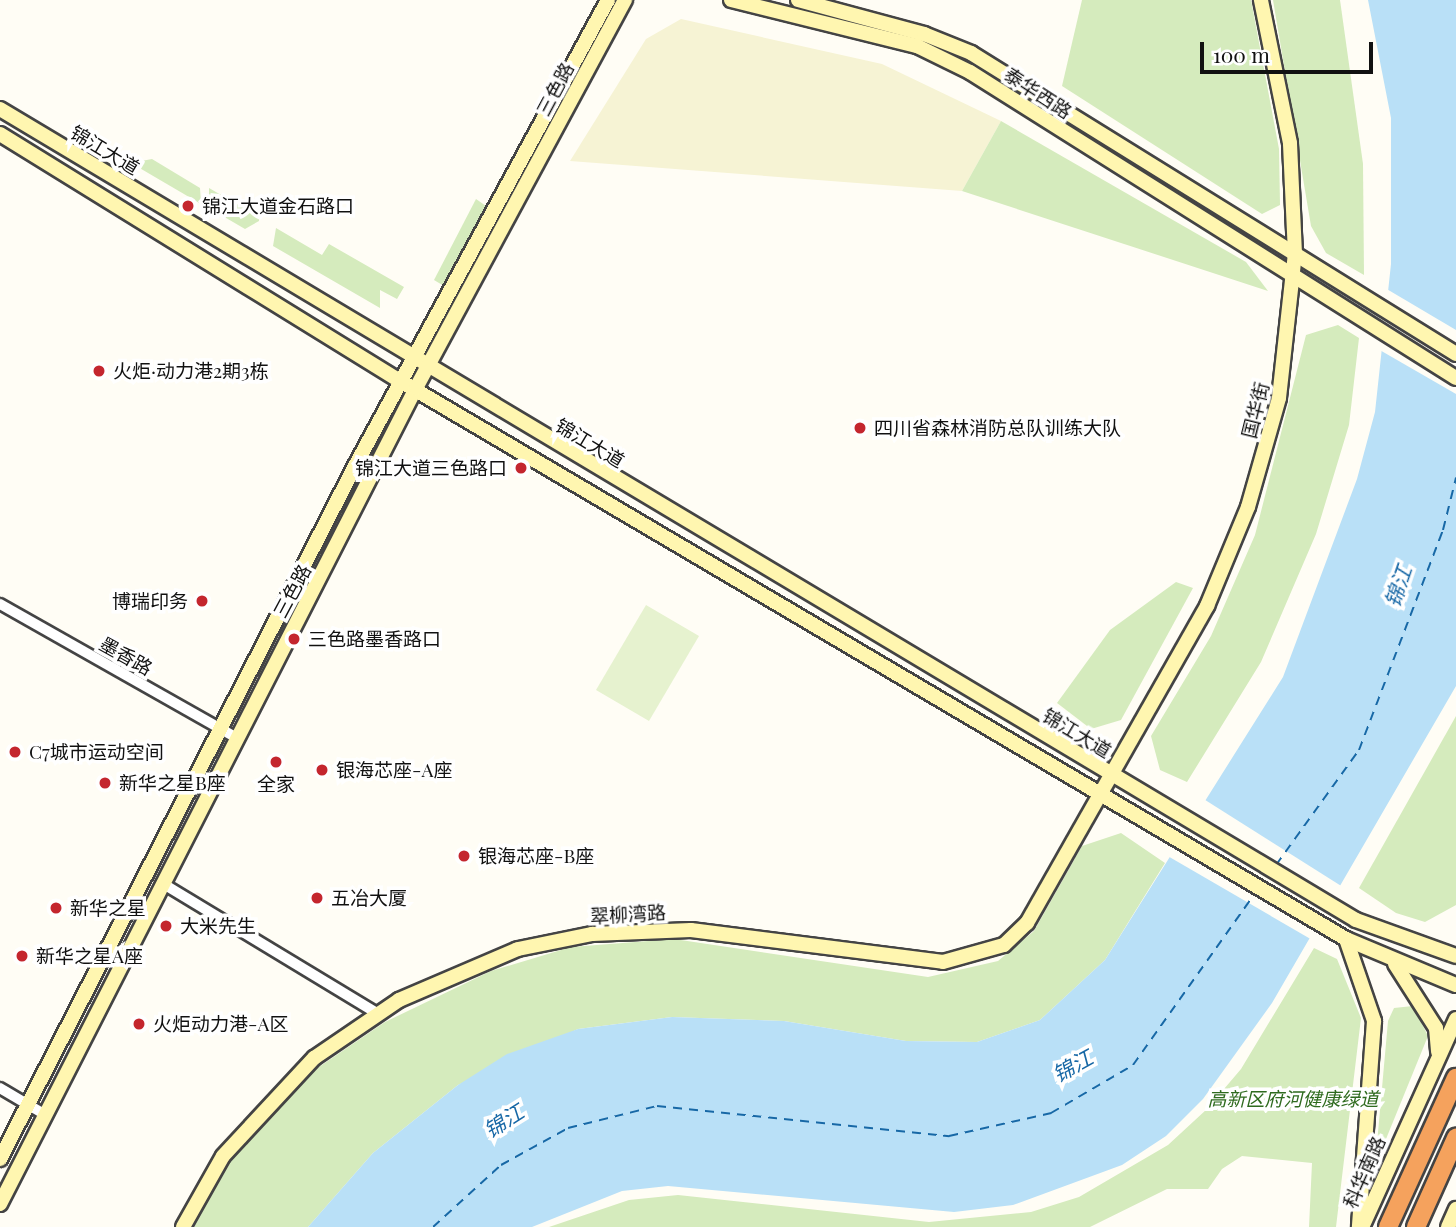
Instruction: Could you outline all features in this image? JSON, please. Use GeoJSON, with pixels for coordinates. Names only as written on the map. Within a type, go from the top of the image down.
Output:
{"type":"FeatureCollection","features":[{"type":"Feature","properties":{"kind":"highway"},"geometry":{"type":"LineString","coordinates":[[1388,1227],[1456,1078]]}},
{"type":"Feature","properties":{"kind":"highway"},"geometry":{"type":"LineString","coordinates":[[1416,1227],[1456,1138]]}},
{"type":"Feature","properties":{"kind":"street","name":"三色路"},"geometry":{"type":"LineString","coordinates":[[0,1204],[409,385],[415,359],[608,0]]}},
{"type":"Feature","properties":{"kind":"street","name":"三色路"},"geometry":{"type":"LineString","coordinates":[[0,1159],[218,728],[409,385],[427,368],[625,0]]}},
{"type":"Feature","properties":{"kind":"street","name":"泰华西路"},"geometry":{"type":"LineString","coordinates":[[732,0],[917,46],[970,72],[1294,282],[1456,378]]}},
{"type":"Feature","properties":{"kind":"street","name":"泰华西路"},"geometry":{"type":"LineString","coordinates":[[798,0],[924,34],[971,53],[1456,355]]}},
{"type":"Feature","properties":{"kind":"street","name":"国华街"},"geometry":{"type":"LineString","coordinates":[[1100,794],[1231,554],[1279,398],[1296,254],[1290,143],[1261,0]]}},
{"type":"Feature","properties":{"kind":"street","name":"锦江大道"},"geometry":{"type":"LineString","coordinates":[[0,109],[427,368],[1356,920],[1456,956]]}},
{"type":"Feature","properties":{"kind":"street","name":"锦江大道"},"geometry":{"type":"LineString","coordinates":[[0,134],[409,385],[1346,939],[1395,964],[1456,985]]}},
{"type":"Feature","properties":{"kind":"street","name":"墨香路"},"geometry":{"type":"LineString","coordinates":[[0,604],[235,737]]}},
{"type":"Feature","properties":{"kind":"street","name":"翠柳湾路"},"geometry":{"type":"LineString","coordinates":[[183,1227],[223,1156],[314,1058],[379,1014],[518,949],[592,934],[691,930],[943,962],[976,958],[1004,945],[1027,923],[1100,794]]}},
{"type":"Feature","properties":{"kind":"street"},"geometry":{"type":"LineString","coordinates":[[162,883],[379,1014]]}},
{"type":"Feature","properties":{"kind":"street"},"geometry":{"type":"LineString","coordinates":[[1346,939],[1374,1020],[1361,1227]]}},
{"type":"Feature","properties":{"kind":"street"},"geometry":{"type":"LineString","coordinates":[[1395,964],[1436,1028],[1438,1054]]}},
{"type":"Feature","properties":{"kind":"street","name":"科华南路"},"geometry":{"type":"LineString","coordinates":[[1361,1227],[1456,1019]]}},
{"type":"Feature","properties":{"kind":"street"},"geometry":{"type":"LineString","coordinates":[[1430,1071],[1456,1049]]}},
{"type":"Feature","properties":{"kind":"street"},"geometry":{"type":"LineString","coordinates":[[0,1088],[44,1114]]}},
{"type":"Feature","properties":{"kind":"street"},"geometry":{"type":"LineString","coordinates":[[1448,1227],[1456,1209]]}},
{"type":"Feature","properties":{"kind":"shaded area"},"geometry":{"type":"Polygon","coordinates":[[[681,19],[882,64],[1001,121],[962,191],[570,161],[646,39],[681,19]]]}},
{"type":"Feature","properties":{"kind":"green space"},"geometry":{"type":"Polygon","coordinates":[[[1082,0],[1251,0],[1279,149],[1280,205],[1262,214],[1062,86],[1082,0]]]}},
{"type":"Feature","properties":{"kind":"green space"},"geometry":{"type":"Polygon","coordinates":[[[1273,0],[1340,0],[1363,164],[1364,275],[1326,253],[1311,226],[1273,0]]]}},
{"type":"Feature","properties":{"kind":"green space"},"geometry":{"type":"Polygon","coordinates":[[[1001,121],[1246,262],[1268,291],[962,191],[1001,121]]]}},
{"type":"Feature","properties":{"kind":"green space"},"geometry":{"type":"Polygon","coordinates":[[[152,159],[200,188],[201,204],[131,163],[152,159]]]}},
{"type":"Feature","properties":{"kind":"green space"},"geometry":{"type":"Polygon","coordinates":[[[209,188],[259,217],[259,221],[245,229],[209,208],[209,188]]]}},
{"type":"Feature","properties":{"kind":"green space"},"geometry":{"type":"Polygon","coordinates":[[[476,199],[486,206],[444,286],[434,280],[476,199]]]}},
{"type":"Feature","properties":{"kind":"green space"},"geometry":{"type":"Polygon","coordinates":[[[276,228],[322,255],[329,244],[404,287],[397,299],[380,290],[380,308],[273,246],[276,228]]]}},
{"type":"Feature","properties":{"kind":"green space"},"geometry":{"type":"Polygon","coordinates":[[[1338,325],[1359,338],[1349,425],[1316,534],[1261,662],[1187,782],[1160,770],[1151,736],[1211,636],[1255,535],[1306,335],[1338,325]]]}},
{"type":"Feature","properties":{"kind":"green space"},"geometry":{"type":"Polygon","coordinates":[[[1176,582],[1193,588],[1121,720],[1091,729],[1057,703],[1110,630],[1176,582]]]}},
{"type":"Feature","properties":{"kind":"green space"},"geometry":{"type":"Polygon","coordinates":[[[646,605],[699,636],[649,721],[596,690],[646,605]]]}},
{"type":"Feature","properties":{"kind":"green space"},"geometry":{"type":"Polygon","coordinates":[[[1456,716],[1456,905],[1425,922],[1396,913],[1359,888],[1456,716]]]}},
{"type":"Feature","properties":{"kind":"green space"},"geometry":{"type":"Polygon","coordinates":[[[1121,833],[1165,863],[1105,960],[1040,1020],[977,1042],[906,1041],[784,1021],[672,1017],[578,1029],[458,1085],[373,1153],[308,1227],[191,1227],[224,1166],[313,1071],[385,1022],[491,971],[571,947],[674,939],[928,977],[998,961],[1034,931],[1082,846],[1121,833]]]}},
{"type":"Feature","properties":{"kind":"green space","name":"高新区府河健康绿道"},"geometry":{"type":"Polygon","coordinates":[[[1314,948],[1337,959],[1361,1018],[1336,1227],[1309,1227],[1312,1163],[1242,1156],[1222,1169],[1208,1189],[1167,1189],[1090,1227],[549,1227],[629,1200],[678,1195],[929,1222],[1031,1212],[1079,1197],[1168,1145],[1207,1109],[1241,1069],[1314,948]]]}},
{"type":"Feature","properties":{"kind":"green space"},"geometry":{"type":"Polygon","coordinates":[[[1413,1006],[1428,1036],[1375,1166],[1388,1021],[1394,1008],[1413,1006]]]}},
{"type":"Feature","properties":{"kind":"water","name":"锦江"},"geometry":{"type":"Polygon","coordinates":[[[1368,0],[1456,0],[1456,686],[1272,1003],[1203,1099],[1166,1136],[1122,1165],[1013,1205],[954,1212],[668,1186],[622,1191],[532,1227],[308,1227],[373,1153],[458,1085],[507,1054],[578,1029],[672,1017],[784,1021],[906,1041],[977,1042],[1040,1020],[1105,960],[1283,677],[1357,479],[1375,412],[1391,264],[1391,118],[1368,0]]]}},
{"type":"Feature","properties":{"kind":"pier"},"geometry":{"type":"Polygon","coordinates":[[[1385,288],[1456,330],[1456,394],[1378,349],[1385,288]]]}},
{"type":"Feature","properties":{"kind":"pier"},"geometry":{"type":"Polygon","coordinates":[[[1202,798],[1346,889],[1314,941],[1166,855],[1202,798]]]}},
{"type":"Feature","properties":{"kind":"ferry route"},"geometry":{"type":"LineString","coordinates":[[1276,865],[1359,750],[1443,530],[1456,478]]}},
{"type":"Feature","properties":{"kind":"ferry route"},"geometry":{"type":"LineString","coordinates":[[433,1227],[501,1165],[568,1128],[657,1106],[949,1136],[1051,1113],[1133,1065],[1256,892]]}},
{"type":"Feature","properties":{"kind":"place","name":"锦江大道金石路口"},"geometry":{"type":"Point","coordinates":[188,206]}},
{"type":"Feature","properties":{"kind":"place","name":"火炬·动力港2期3栋"},"geometry":{"type":"Point","coordinates":[99,371]}},
{"type":"Feature","properties":{"kind":"place","name":"四川省森林消防总队训练大队"},"geometry":{"type":"Point","coordinates":[860,428]}},
{"type":"Feature","properties":{"kind":"place","name":"锦江大道三色路口"},"geometry":{"type":"Point","coordinates":[521,468]}},
{"type":"Feature","properties":{"kind":"place","name":"博瑞印务"},"geometry":{"type":"Point","coordinates":[202,601]}},
{"type":"Feature","properties":{"kind":"place","name":"三色路墨香路口"},"geometry":{"type":"Point","coordinates":[294,639]}},
{"type":"Feature","properties":{"kind":"place","name":"C7城市运动空间"},"geometry":{"type":"Point","coordinates":[15,752]}},
{"type":"Feature","properties":{"kind":"place","name":"全家"},"geometry":{"type":"Point","coordinates":[276,762]}},
{"type":"Feature","properties":{"kind":"place","name":"银海芯座-A座"},"geometry":{"type":"Point","coordinates":[322,770]}},
{"type":"Feature","properties":{"kind":"place","name":"新华之星B座"},"geometry":{"type":"Point","coordinates":[105,783]}},
{"type":"Feature","properties":{"kind":"place","name":"银海芯座-B座"},"geometry":{"type":"Point","coordinates":[464,856]}},
{"type":"Feature","properties":{"kind":"place","name":"五冶大厦"},"geometry":{"type":"Point","coordinates":[317,898]}},
{"type":"Feature","properties":{"kind":"place","name":"新华之星"},"geometry":{"type":"Point","coordinates":[56,908]}},
{"type":"Feature","properties":{"kind":"place","name":"大米先生"},"geometry":{"type":"Point","coordinates":[166,926]}},
{"type":"Feature","properties":{"kind":"place","name":"新华之星A座"},"geometry":{"type":"Point","coordinates":[22,956]}},
{"type":"Feature","properties":{"kind":"place","name":"火炬动力港-A区"},"geometry":{"type":"Point","coordinates":[139,1024]}}]}
